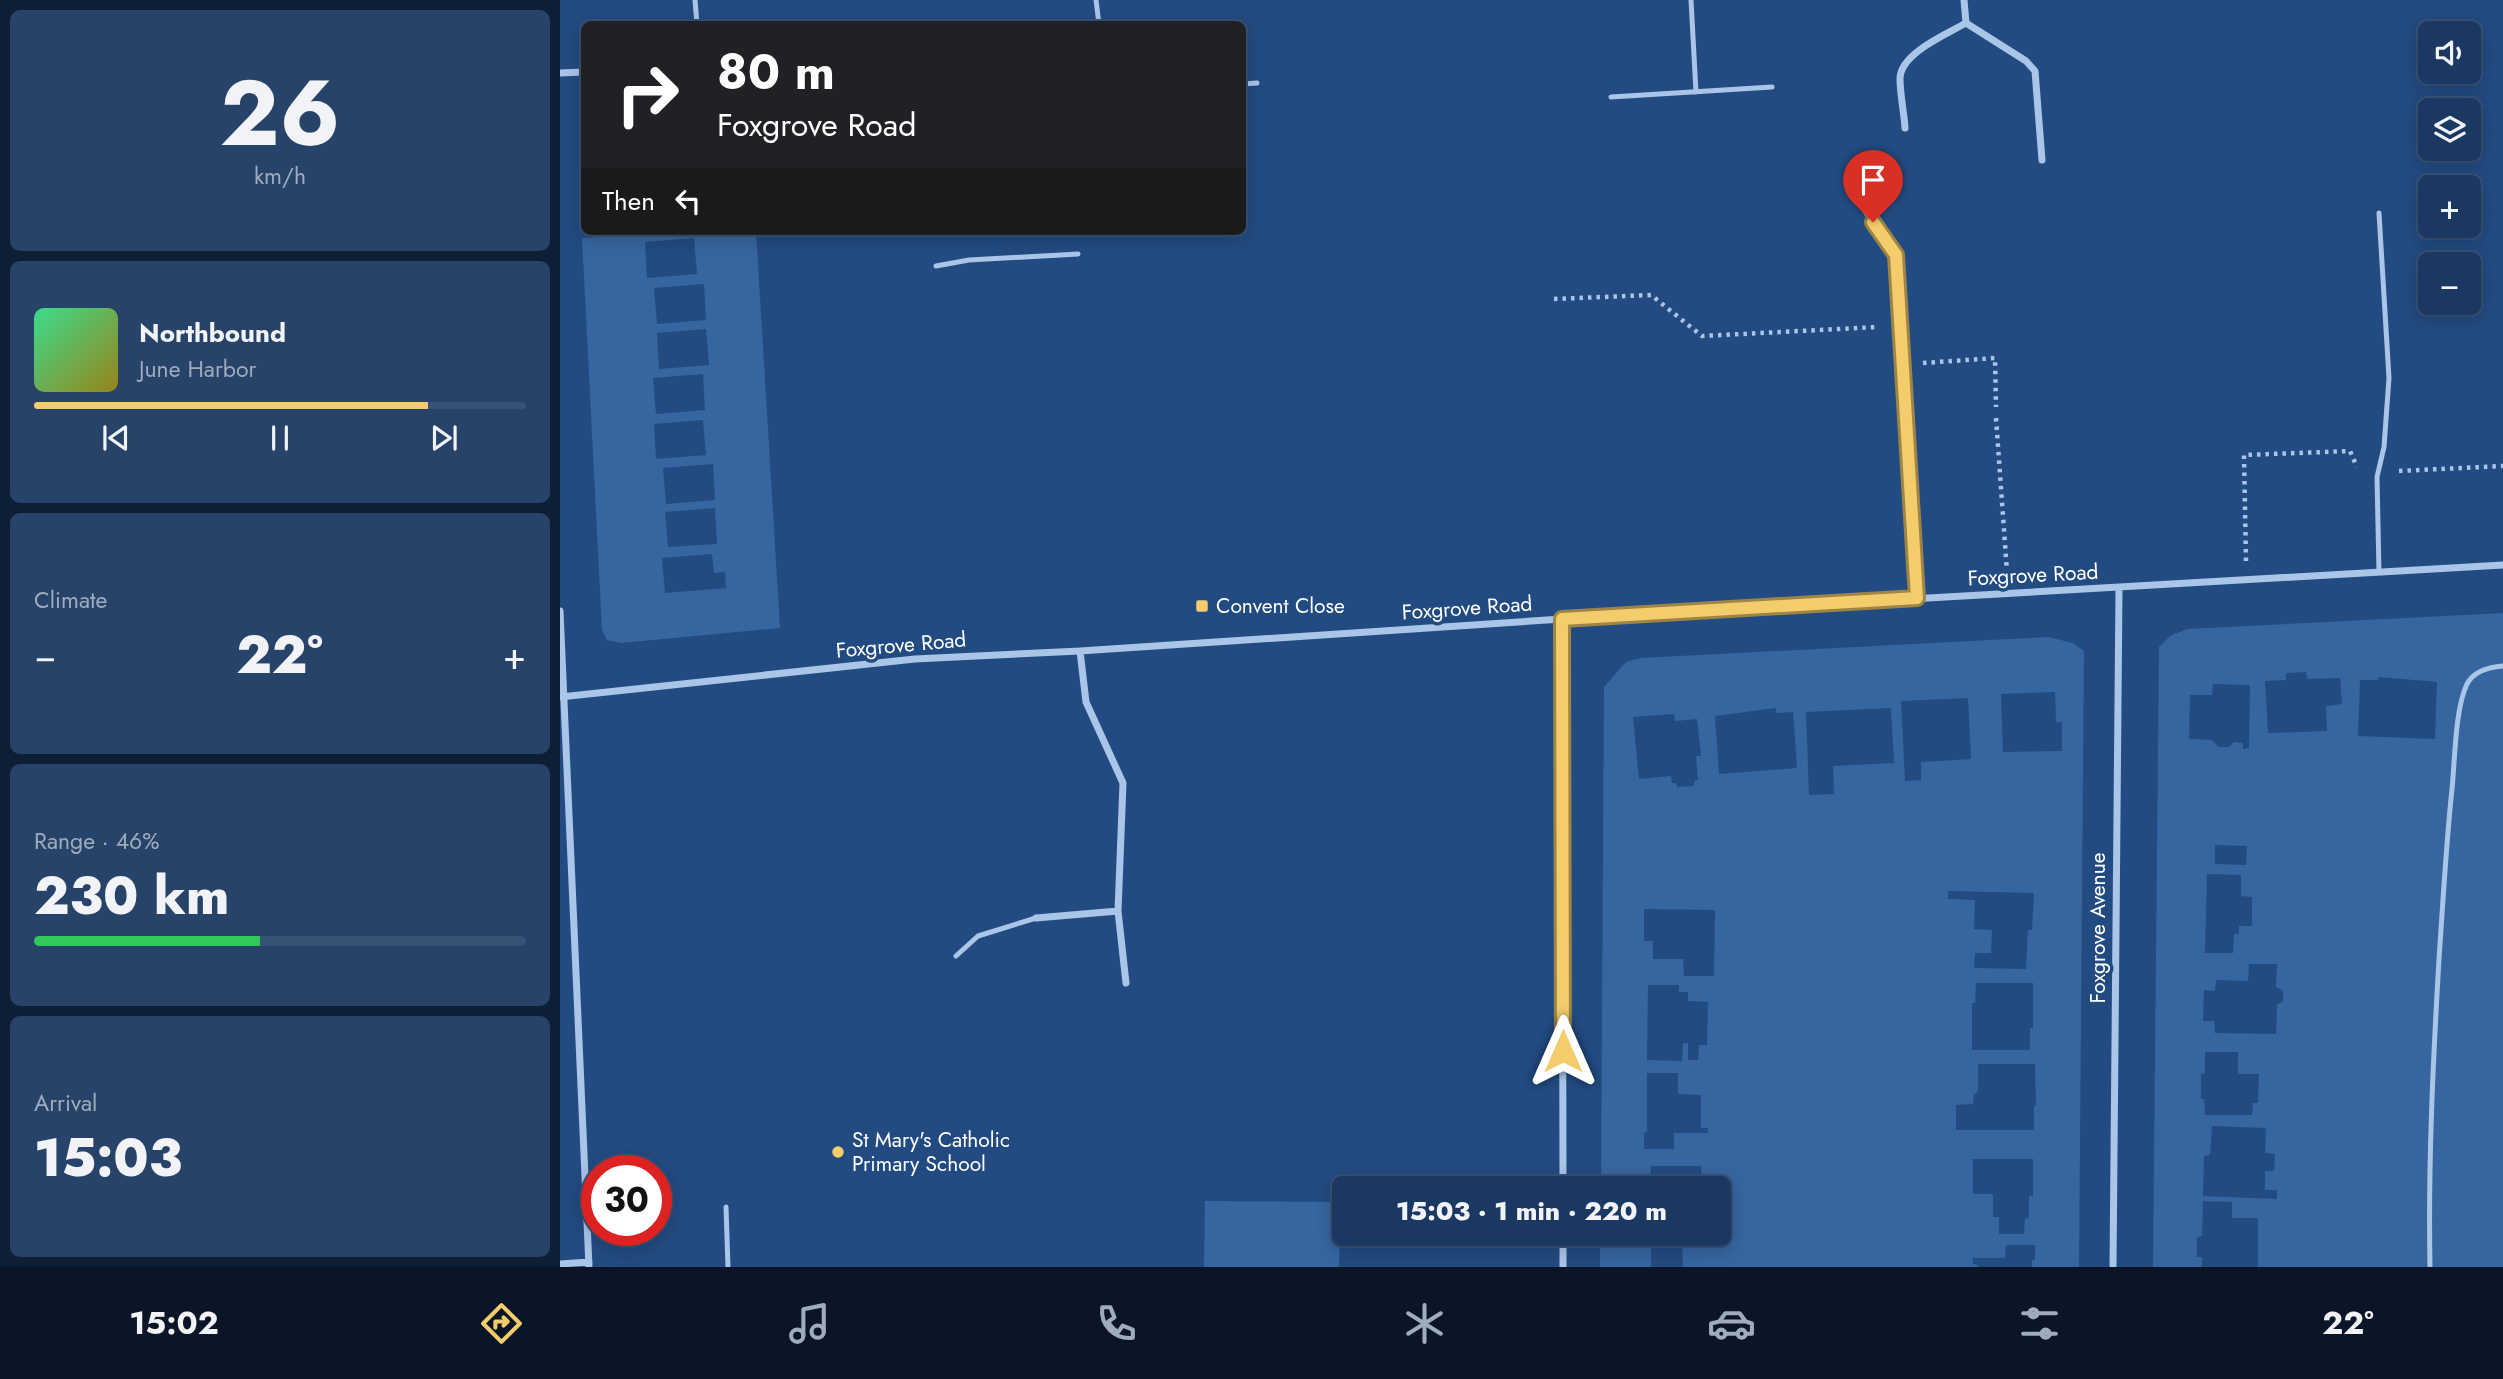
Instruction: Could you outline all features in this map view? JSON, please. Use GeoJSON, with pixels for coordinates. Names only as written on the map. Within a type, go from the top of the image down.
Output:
{"type":"FeatureCollection","features":[{"type":"Feature","properties":{"kind":"street"},"geometry":{"type":"LineString","coordinates":[[1964,0],[1966,23]]}},
{"type":"Feature","properties":{"kind":"street"},"geometry":{"type":"LineString","coordinates":[[1905,128],[1900,75],[1920,49],[1966,23]]}},
{"type":"Feature","properties":{"kind":"street"},"geometry":{"type":"LineString","coordinates":[[1966,23],[2026,61],[2035,71],[2042,160]]}},
{"type":"Feature","properties":{"kind":"street"},"geometry":{"type":"LineString","coordinates":[[560,73],[581,72]]}},
{"type":"Feature","properties":{"kind":"street"},"geometry":{"type":"LineString","coordinates":[[1862,205],[1896,255],[1917,598]]}},
{"type":"Feature","properties":{"kind":"street","name":"Foxgrove Road"},"geometry":{"type":"LineString","coordinates":[[562,696],[915,659],[2503,565]]}},
{"type":"Feature","properties":{"kind":"street","name":"Foxgrove Avenue"},"geometry":{"type":"LineString","coordinates":[[2113,1267],[2119,589]]}},
{"type":"Feature","properties":{"kind":"street"},"geometry":{"type":"LineString","coordinates":[[560,611],[589,1265],[560,1264]]}},
{"type":"Feature","properties":{"kind":"street"},"geometry":{"type":"LineString","coordinates":[[1562,619],[1563,1176]]}},
{"type":"Feature","properties":{"kind":"street"},"geometry":{"type":"LineString","coordinates":[[1080,651],[1086,702],[1123,783],[1118,911],[1126,983]]}},
{"type":"Feature","properties":{"kind":"street"},"geometry":{"type":"LineString","coordinates":[[1036,918],[1118,911]]}},
{"type":"Feature","properties":{"kind":"street"},"geometry":{"type":"LineString","coordinates":[[1563,1246],[1563,1267]]}},
{"type":"Feature","properties":{"kind":"lane"},"geometry":{"type":"LineString","coordinates":[[695,0],[697,21]]}},
{"type":"Feature","properties":{"kind":"lane"},"geometry":{"type":"LineString","coordinates":[[1096,0],[1099,21]]}},
{"type":"Feature","properties":{"kind":"lane"},"geometry":{"type":"LineString","coordinates":[[1691,0],[1696,92]]}},
{"type":"Feature","properties":{"kind":"lane"},"geometry":{"type":"LineString","coordinates":[[1246,84],[1257,83]]}},
{"type":"Feature","properties":{"kind":"lane"},"geometry":{"type":"LineString","coordinates":[[1611,97],[1772,87]]}},
{"type":"Feature","properties":{"kind":"lane"},"geometry":{"type":"LineString","coordinates":[[2379,213],[2389,378],[2384,447],[2378,472],[2379,572]]}},
{"type":"Feature","properties":{"kind":"lane"},"geometry":{"type":"LineString","coordinates":[[936,266],[969,260],[1078,254]]}},
{"type":"Feature","properties":{"kind":"lane"},"geometry":{"type":"LineString","coordinates":[[2430,1267],[2433,1065],[2448,819],[2461,707],[2472,677],[2489,667],[2503,666]]}},
{"type":"Feature","properties":{"kind":"lane"},"geometry":{"type":"LineString","coordinates":[[956,956],[978,936],[1036,918]]}},
{"type":"Feature","properties":{"kind":"lane"},"geometry":{"type":"LineString","coordinates":[[726,1207],[727,1267]]}},
{"type":"Feature","properties":{"kind":"path"},"geometry":{"type":"LineString","coordinates":[[1555,299],[1651,295],[1702,336],[1900,326]]}},
{"type":"Feature","properties":{"kind":"path"},"geometry":{"type":"LineString","coordinates":[[1903,364],[1995,358],[1996,407]]}},
{"type":"Feature","properties":{"kind":"path"},"geometry":{"type":"LineString","coordinates":[[1996,418],[2009,594]]}},
{"type":"Feature","properties":{"kind":"path"},"geometry":{"type":"LineString","coordinates":[[2246,580],[2244,455],[2350,451],[2360,474],[2503,466]]}},
{"type":"Feature","properties":{"kind":"shaded area"},"geometry":{"type":"Polygon","coordinates":[[[756,235],[780,628],[621,643],[607,640],[602,630],[582,238],[756,235]],[[694,238],[645,242],[647,278],[697,274],[694,238]],[[704,284],[654,288],[657,324],[706,320],[704,284]],[[706,329],[657,333],[659,369],[709,365],[706,329]],[[703,374],[653,378],[656,414],[705,410],[703,374]],[[703,420],[654,424],[656,459],[706,455],[703,420]],[[713,464],[663,468],[666,504],[715,500],[713,464]],[[715,508],[665,512],[668,547],[717,544],[715,508]],[[712,554],[662,558],[665,593],[726,588],[725,572],[714,573],[712,554]]]}},
{"type":"Feature","properties":{"kind":"shaded area"},"geometry":{"type":"Polygon","coordinates":[[[2503,613],[2503,1267],[2258,1267],[2258,1218],[2232,1218],[2232,1202],[2203,1201],[2202,1236],[2197,1237],[2197,1257],[2202,1257],[2202,1267],[2153,1267],[2159,647],[2170,636],[2187,629],[2503,613]],[[2306,672],[2286,673],[2286,680],[2265,681],[2268,733],[2327,731],[2326,706],[2342,704],[2340,678],[2307,679],[2306,672]],[[2379,677],[2378,680],[2360,680],[2358,736],[2435,739],[2437,682],[2379,677]],[[2213,684],[2212,695],[2190,695],[2189,739],[2212,740],[2218,747],[2229,747],[2234,742],[2243,743],[2243,749],[2249,748],[2250,685],[2213,684]],[[2215,845],[2215,864],[2246,865],[2247,846],[2215,845]],[[2207,874],[2205,953],[2233,953],[2234,934],[2239,934],[2239,926],[2252,926],[2252,897],[2241,896],[2241,875],[2207,874]],[[2249,964],[2248,981],[2216,980],[2215,991],[2204,990],[2203,1021],[2214,1021],[2215,1033],[2276,1034],[2277,1004],[2283,1002],[2283,991],[2276,987],[2277,964],[2249,964]],[[2205,1052],[2205,1073],[2201,1074],[2201,1099],[2204,1099],[2205,1115],[2252,1115],[2253,1103],[2258,1103],[2259,1074],[2238,1074],[2238,1052],[2205,1052]],[[2212,1126],[2210,1155],[2204,1156],[2203,1196],[2277,1199],[2277,1190],[2265,1190],[2265,1171],[2274,1171],[2275,1154],[2265,1153],[2266,1128],[2212,1126]]]}},
{"type":"Feature","properties":{"kind":"shaded area"},"geometry":{"type":"Polygon","coordinates":[[[2048,637],[2073,643],[2084,651],[2079,1267],[2032,1267],[2035,1245],[2006,1245],[2005,1258],[1973,1258],[1973,1264],[1978,1267],[1683,1267],[1682,1246],[1731,1246],[1731,1176],[1701,1176],[1701,1166],[1651,1166],[1651,1176],[1601,1176],[1604,687],[1626,662],[1641,658],[2048,637]],[[2055,692],[2001,694],[2003,752],[2062,751],[2062,722],[2056,722],[2055,692]],[[1968,698],[1901,701],[1905,781],[1921,780],[1921,762],[1971,759],[1968,698]],[[1776,708],[1715,716],[1719,774],[1797,768],[1793,712],[1776,713],[1776,708]],[[1891,708],[1806,712],[1809,795],[1834,794],[1833,766],[1894,763],[1891,708]],[[1674,714],[1633,717],[1639,779],[1671,776],[1672,783],[1676,783],[1677,787],[1694,786],[1694,781],[1698,780],[1696,756],[1701,756],[1697,719],[1675,721],[1674,714]],[[1948,891],[1948,899],[1975,900],[1974,929],[1992,930],[1991,953],[1975,953],[1974,968],[2026,969],[2034,893],[1948,891]],[[1644,909],[1644,941],[1653,941],[1653,959],[1683,959],[1684,976],[1714,976],[1715,910],[1644,909]],[[1976,983],[1975,1003],[1972,1003],[1972,1050],[2030,1050],[2033,983],[1976,983]],[[1648,985],[1647,1060],[1682,1061],[1683,1043],[1688,1043],[1688,1060],[1698,1060],[1699,1045],[1707,1045],[1708,1002],[1688,1001],[1688,992],[1679,992],[1679,985],[1648,985]],[[1978,1064],[1978,1091],[1974,1095],[1973,1104],[1956,1105],[1956,1130],[2034,1130],[2035,1064],[1978,1064]],[[1647,1073],[1647,1132],[1644,1133],[1644,1149],[1674,1149],[1674,1133],[1708,1133],[1708,1128],[1701,1128],[1701,1095],[1678,1094],[1678,1073],[1647,1073]],[[1973,1159],[1973,1194],[1993,1194],[1993,1217],[1999,1217],[1999,1234],[2024,1234],[2025,1219],[2029,1218],[2029,1196],[2033,1196],[2033,1159],[1973,1159]]]}},
{"type":"Feature","properties":{"kind":"shaded area"},"geometry":{"type":"Polygon","coordinates":[[[1205,1201],[1332,1202],[1332,1246],[1339,1246],[1339,1267],[1204,1267],[1205,1201]]]}},
{"type":"Feature","properties":{"kind":"shaded area"},"geometry":{"type":"Polygon","coordinates":[[[1600,1246],[1651,1246],[1651,1267],[1600,1267],[1600,1246]]]}},
{"type":"Feature","properties":{"kind":"place","name":"Convent Close"},"geometry":{"type":"Point","coordinates":[1202,606]}},
{"type":"Feature","properties":{"kind":"place","name":"St Mary's Catholic Primary School"},"geometry":{"type":"Point","coordinates":[838,1152]}},
{"type":"Feature","properties":{"kind":"route"},"geometry":{"type":"LineString","coordinates":[[1563,1051],[1562,619],[1917,598],[1896,255],[1873,222]]}}]}
